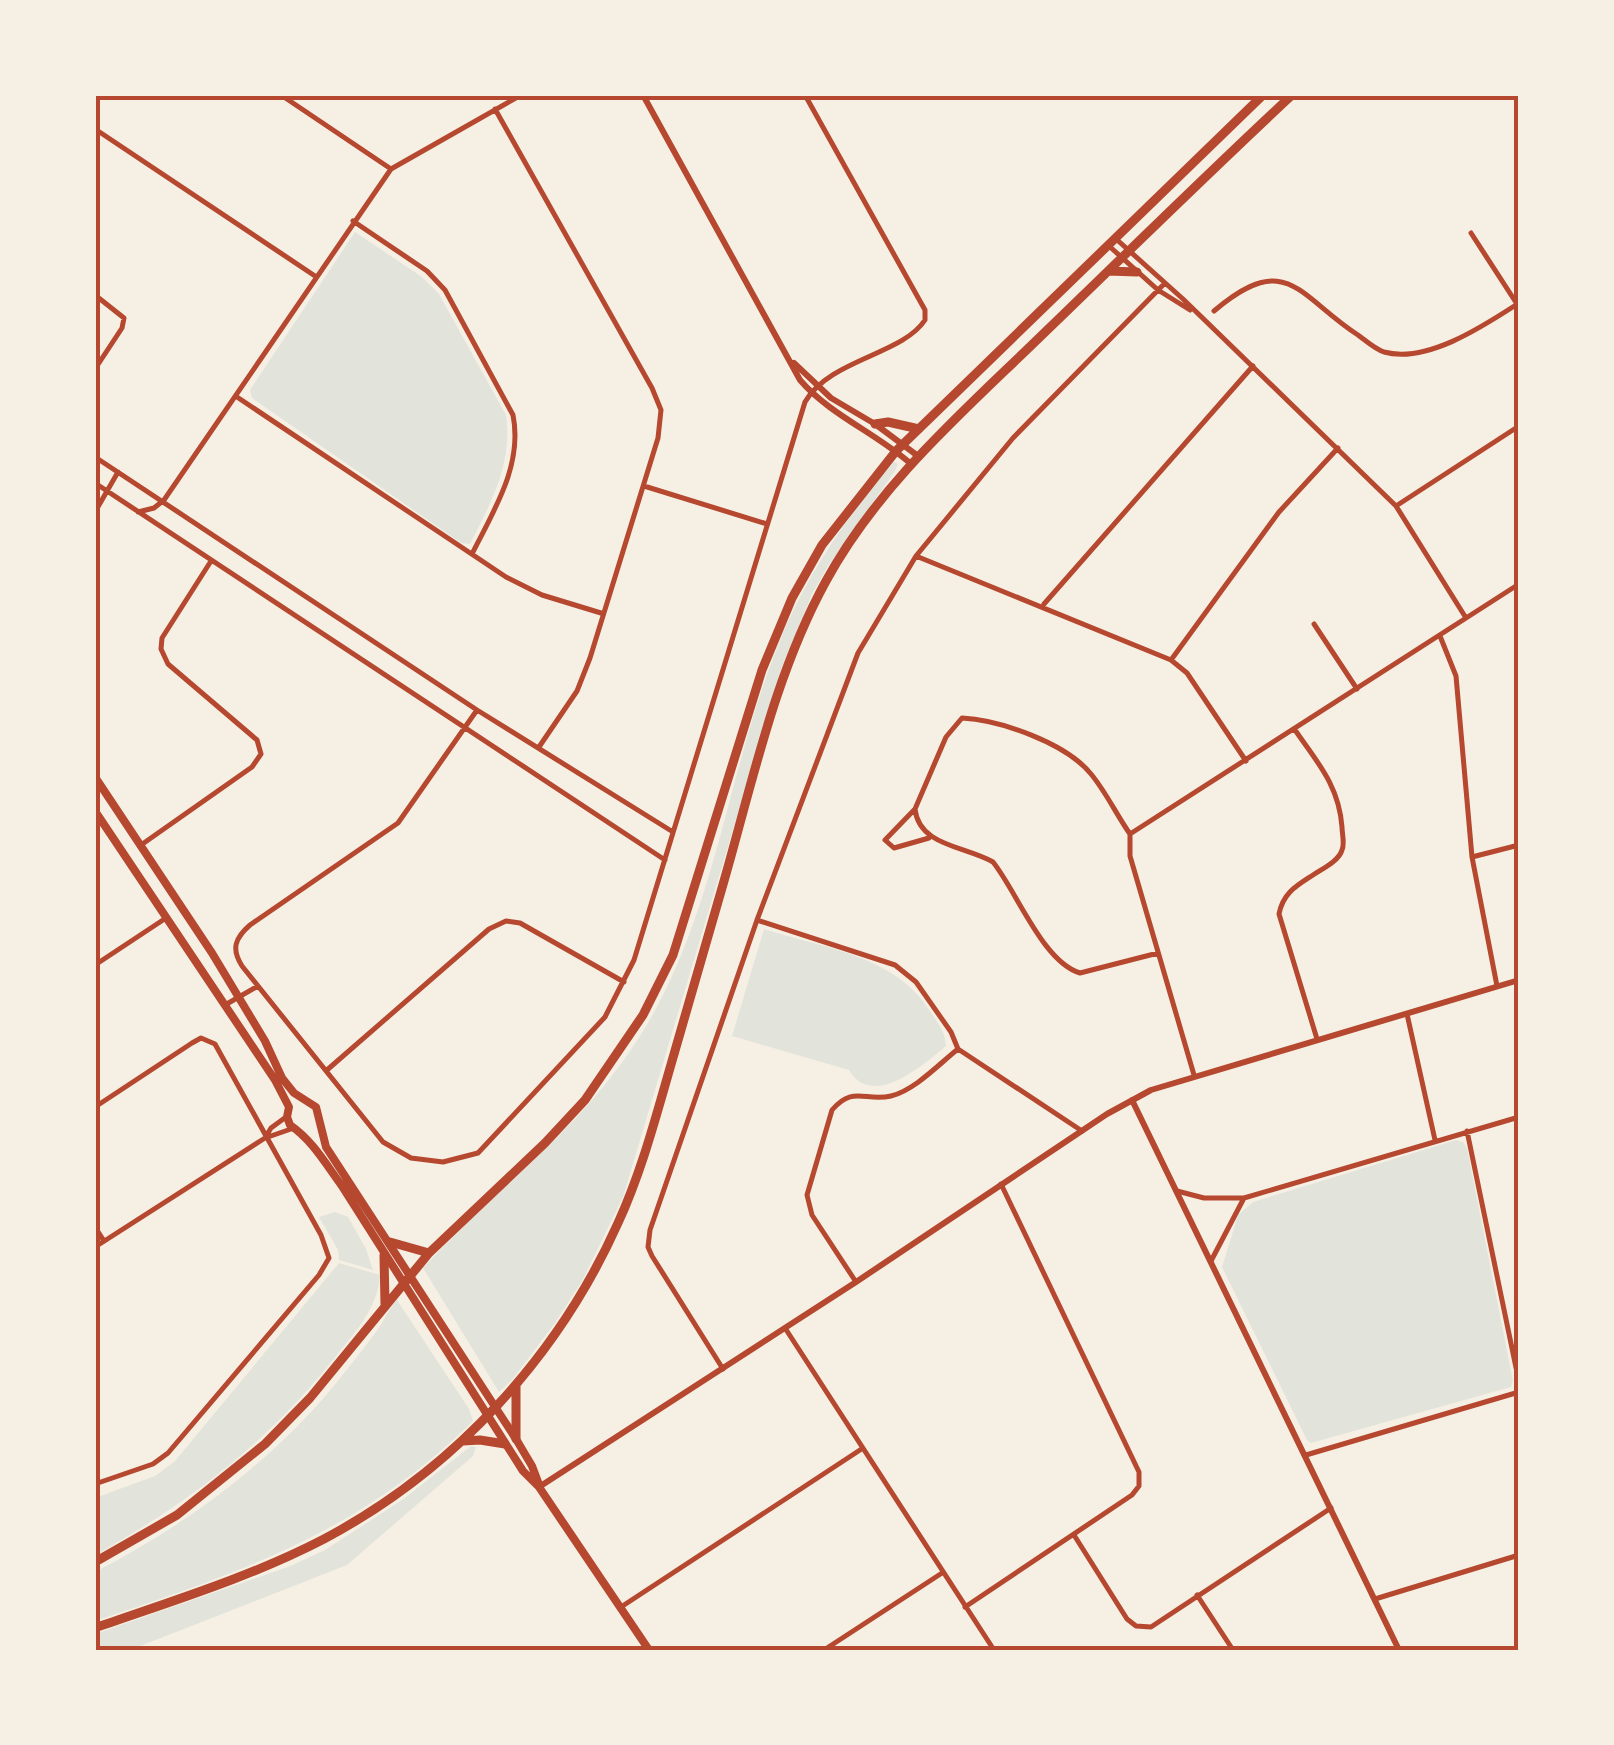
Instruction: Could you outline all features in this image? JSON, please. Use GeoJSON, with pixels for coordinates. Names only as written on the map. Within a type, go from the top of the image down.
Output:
{"type":"FeatureCollection","features":[{"type":"Feature","properties":{"kind":"highway"},"geometry":{"type":"LineString","coordinates":[[95,1562],[176,1515],[246,1462],[310,1398],[429,1253],[568,1120],[643,1015],[685,924],[757,684],[782,621],[822,545],[900,447],[1263,95]]}},
{"type":"Feature","properties":{"kind":"highway"},"geometry":{"type":"LineString","coordinates":[[95,1628],[241,1577],[318,1542],[389,1499],[461,1442],[516,1385],[576,1304],[631,1193],[655,1122],[775,702],[798,640],[838,560],[872,510],[915,460],[1292,95]]}},
{"type":"Feature","properties":{"kind":"highway"},"geometry":{"type":"LineString","coordinates":[[1108,272],[1137,272]]}},
{"type":"Feature","properties":{"kind":"highway"},"geometry":{"type":"LineString","coordinates":[[876,424],[888,422],[918,429]]}},
{"type":"Feature","properties":{"kind":"highway"},"geometry":{"type":"LineString","coordinates":[[390,1242],[429,1253]]}},
{"type":"Feature","properties":{"kind":"highway"},"geometry":{"type":"LineString","coordinates":[[384,1255],[385,1304]]}},
{"type":"Feature","properties":{"kind":"highway"},"geometry":{"type":"LineString","coordinates":[[516,1385],[516,1439]]}},
{"type":"Feature","properties":{"kind":"highway"},"geometry":{"type":"LineString","coordinates":[[461,1442],[505,1444]]}},
{"type":"Feature","properties":{"kind":"main road"},"geometry":{"type":"LineString","coordinates":[[95,777],[238,997],[282,1078],[316,1106],[326,1146],[411,1274],[522,1472],[539,1486]]}},
{"type":"Feature","properties":{"kind":"main road"},"geometry":{"type":"LineString","coordinates":[[95,811],[274,1080],[298,1130],[315,1145],[491,1412],[516,1439],[539,1486],[649,1650]]}},
{"type":"Feature","properties":{"kind":"main road"},"geometry":{"type":"LineString","coordinates":[[288,1112],[296,1101],[304,1100]]}},
{"type":"Feature","properties":{"kind":"main road"},"geometry":{"type":"LineString","coordinates":[[298,1130],[314,1126],[318,1119]]}},
{"type":"Feature","properties":{"kind":"street"},"geometry":{"type":"LineString","coordinates":[[138,512],[154,508],[164,500],[391,168],[521,95]]}},
{"type":"Feature","properties":{"kind":"street"},"geometry":{"type":"LineString","coordinates":[[643,95],[793,363],[814,390],[900,447]]}},
{"type":"Feature","properties":{"kind":"street"},"geometry":{"type":"LineString","coordinates":[[477,710],[408,812],[390,830],[239,936],[236,954],[384,1142],[411,1158],[443,1162],[478,1153],[605,1018],[624,982],[665,860],[797,423],[814,390],[836,373],[914,332],[926,320],[925,310],[806,95]]}},
{"type":"Feature","properties":{"kind":"street"},"geometry":{"type":"LineString","coordinates":[[284,96],[391,168]]}},
{"type":"Feature","properties":{"kind":"street"},"geometry":{"type":"LineString","coordinates":[[495,110],[661,410],[658,438],[644,486],[577,691],[539,746]]}},
{"type":"Feature","properties":{"kind":"street"},"geometry":{"type":"LineString","coordinates":[[95,130],[316,276]]}},
{"type":"Feature","properties":{"kind":"street"},"geometry":{"type":"LineString","coordinates":[[352,221],[428,271],[445,290],[514,414],[518,438],[504,492],[472,554]]}},
{"type":"Feature","properties":{"kind":"street"},"geometry":{"type":"LineString","coordinates":[[1214,311],[1256,283],[1289,282],[1307,292],[1335,320],[1383,352],[1417,352],[1471,333],[1518,304],[1471,233]]}},
{"type":"Feature","properties":{"kind":"street"},"geometry":{"type":"LineString","coordinates":[[1112,242],[1165,282],[1396,506],[1466,618]]}},
{"type":"Feature","properties":{"kind":"street"},"geometry":{"type":"LineString","coordinates":[[1125,254],[1137,272],[1158,290],[1193,311]]}},
{"type":"Feature","properties":{"kind":"street"},"geometry":{"type":"LineString","coordinates":[[722,1369],[648,1248],[650,1230],[757,920],[858,653],[916,556],[1013,438],[1165,282]]}},
{"type":"Feature","properties":{"kind":"street"},"geometry":{"type":"LineString","coordinates":[[95,295],[124,318],[122,328],[95,369]]}},
{"type":"Feature","properties":{"kind":"street"},"geometry":{"type":"LineString","coordinates":[[1044,605],[1253,366]]}},
{"type":"Feature","properties":{"kind":"street"},"geometry":{"type":"LineString","coordinates":[[814,390],[876,424],[915,460]]}},
{"type":"Feature","properties":{"kind":"street"},"geometry":{"type":"LineString","coordinates":[[237,397],[506,577],[542,595],[601,613]]}},
{"type":"Feature","properties":{"kind":"street"},"geometry":{"type":"LineString","coordinates":[[1396,506],[1519,426]]}},
{"type":"Feature","properties":{"kind":"street"},"geometry":{"type":"LineString","coordinates":[[1171,660],[1279,512],[1338,448]]}},
{"type":"Feature","properties":{"kind":"street"},"geometry":{"type":"LineString","coordinates":[[95,456],[477,710],[673,832]]}},
{"type":"Feature","properties":{"kind":"street"},"geometry":{"type":"LineString","coordinates":[[95,512],[118,472]]}},
{"type":"Feature","properties":{"kind":"street"},"geometry":{"type":"LineString","coordinates":[[95,483],[665,860]]}},
{"type":"Feature","properties":{"kind":"street"},"geometry":{"type":"LineString","coordinates":[[644,486],[767,524]]}},
{"type":"Feature","properties":{"kind":"street"},"geometry":{"type":"LineString","coordinates":[[916,556],[1171,660],[1186,673],[1246,761]]}},
{"type":"Feature","properties":{"kind":"street"},"geometry":{"type":"LineString","coordinates":[[141,846],[252,767],[261,754],[258,740],[168,664],[161,648],[162,638],[211,561]]}},
{"type":"Feature","properties":{"kind":"street"},"geometry":{"type":"LineString","coordinates":[[1130,834],[1519,584]]}},
{"type":"Feature","properties":{"kind":"street"},"geometry":{"type":"LineString","coordinates":[[1314,624],[1357,689]]}},
{"type":"Feature","properties":{"kind":"street"},"geometry":{"type":"LineString","coordinates":[[1440,636],[1456,676],[1472,857],[1497,986]]}},
{"type":"Feature","properties":{"kind":"street"},"geometry":{"type":"LineString","coordinates":[[930,837],[894,848],[885,840],[915,809],[946,737],[962,718],[990,719],[1070,754],[1090,772],[1130,834],[1130,856],[1194,1075]]}},
{"type":"Feature","properties":{"kind":"street"},"geometry":{"type":"LineString","coordinates":[[1295,730],[1335,791],[1340,803],[1343,841],[1342,852],[1335,860],[1282,900],[1279,914],[1317,1039]]}},
{"type":"Feature","properties":{"kind":"street"},"geometry":{"type":"LineString","coordinates":[[915,809],[916,822],[930,837],[993,862],[1050,950],[1068,970],[1080,973],[1158,953]]}},
{"type":"Feature","properties":{"kind":"street"},"geometry":{"type":"LineString","coordinates":[[1472,857],[1519,846]]}},
{"type":"Feature","properties":{"kind":"street"},"geometry":{"type":"LineString","coordinates":[[95,965],[166,918]]}},
{"type":"Feature","properties":{"kind":"street"},"geometry":{"type":"LineString","coordinates":[[757,920],[895,965],[916,982],[951,1032],[958,1050],[1082,1130]]}},
{"type":"Feature","properties":{"kind":"street"},"geometry":{"type":"LineString","coordinates":[[327,1070],[490,929],[506,921],[520,923],[624,982]]}},
{"type":"Feature","properties":{"kind":"street"},"geometry":{"type":"LineString","coordinates":[[539,1486],[1132,1100],[1194,1075],[1519,980]]}},
{"type":"Feature","properties":{"kind":"street"},"geometry":{"type":"LineString","coordinates":[[224,1005],[258,986]]}},
{"type":"Feature","properties":{"kind":"street"},"geometry":{"type":"LineString","coordinates":[[1407,1014],[1434,1140]]}},
{"type":"Feature","properties":{"kind":"street"},"geometry":{"type":"LineString","coordinates":[[95,1108],[192,1042],[202,1038],[215,1044],[328,1254],[327,1263],[160,1460],[95,1484]]}},
{"type":"Feature","properties":{"kind":"street"},"geometry":{"type":"LineString","coordinates":[[856,1282],[812,1215],[807,1195],[832,1110],[840,1100],[853,1094],[886,1098],[900,1093],[958,1050]]}},
{"type":"Feature","properties":{"kind":"street"},"geometry":{"type":"LineString","coordinates":[[1132,1100],[1400,1650]]}},
{"type":"Feature","properties":{"kind":"street"},"geometry":{"type":"LineString","coordinates":[[265,1138],[288,1112]]}},
{"type":"Feature","properties":{"kind":"street"},"geometry":{"type":"LineString","coordinates":[[1177,1191],[1204,1198],[1244,1198],[1519,1117]]}},
{"type":"Feature","properties":{"kind":"street"},"geometry":{"type":"LineString","coordinates":[[95,1247],[265,1138],[298,1130]]}},
{"type":"Feature","properties":{"kind":"street"},"geometry":{"type":"LineString","coordinates":[[1467,1131],[1519,1382]]}},
{"type":"Feature","properties":{"kind":"street"},"geometry":{"type":"LineString","coordinates":[[965,1607],[1140,1486],[1139,1472],[1001,1184]]}},
{"type":"Feature","properties":{"kind":"street"},"geometry":{"type":"LineString","coordinates":[[1210,1261],[1244,1198]]}},
{"type":"Feature","properties":{"kind":"street"},"geometry":{"type":"LineString","coordinates":[[95,1227],[104,1241]]}},
{"type":"Feature","properties":{"kind":"street"},"geometry":{"type":"LineString","coordinates":[[785,1328],[994,1650]]}},
{"type":"Feature","properties":{"kind":"street"},"geometry":{"type":"LineString","coordinates":[[1306,1455],[1519,1392]]}},
{"type":"Feature","properties":{"kind":"street"},"geometry":{"type":"LineString","coordinates":[[621,1608],[861,1449]]}},
{"type":"Feature","properties":{"kind":"street"},"geometry":{"type":"LineString","coordinates":[[1074,1534],[1127,1619],[1136,1626],[1150,1627],[1331,1508]]}},
{"type":"Feature","properties":{"kind":"street"},"geometry":{"type":"LineString","coordinates":[[1375,1599],[1519,1555]]}},
{"type":"Feature","properties":{"kind":"street"},"geometry":{"type":"LineString","coordinates":[[824,1650],[942,1573]]}},
{"type":"Feature","properties":{"kind":"street"},"geometry":{"type":"LineString","coordinates":[[1197,1595],[1233,1650]]}},
{"type":"Feature","properties":{"kind":"shaded area"},"geometry":{"type":"Polygon","coordinates":[[[355,232],[422,277],[439,294],[506,415],[503,466],[470,544],[461,543],[252,398],[250,390],[355,232]]]}},
{"type":"Feature","properties":{"kind":"shaded area"},"geometry":{"type":"Polygon","coordinates":[[[894,462],[898,464],[895,471],[813,592],[782,666],[623,1197],[582,1281],[555,1323],[499,1392],[423,1268],[584,1109],[639,1037],[663,995],[698,911],[761,691],[788,622],[827,550],[894,462]]]}},
{"type":"Feature","properties":{"kind":"shaded area"},"geometry":{"type":"Polygon","coordinates":[[[764,929],[856,956],[898,977],[930,1011],[943,1031],[946,1046],[898,1080],[871,1086],[859,1081],[849,1070],[732,1036],[764,929]]]}},
{"type":"Feature","properties":{"kind":"shaded area"},"geometry":{"type":"Polygon","coordinates":[[[1456,1140],[1467,1148],[1513,1381],[1511,1387],[1311,1443],[1222,1267],[1238,1215],[1253,1202],[1456,1140]]]}},
{"type":"Feature","properties":{"kind":"shaded area"},"geometry":{"type":"Polygon","coordinates":[[[335,1212],[348,1217],[373,1270],[339,1260],[338,1250],[319,1217],[335,1212]]]}},
{"type":"Feature","properties":{"kind":"shaded area"},"geometry":{"type":"Polygon","coordinates":[[[339,1263],[380,1275],[371,1308],[337,1355],[284,1415],[226,1467],[164,1513],[95,1555],[95,1498],[155,1476],[175,1461],[339,1263]]]}},
{"type":"Feature","properties":{"kind":"shaded area"},"geometry":{"type":"Polygon","coordinates":[[[397,1300],[473,1421],[381,1497],[292,1547],[198,1586],[95,1621],[95,1572],[192,1514],[253,1468],[333,1387],[397,1300]]]}},
{"type":"Feature","properties":{"kind":"shaded area"},"geometry":{"type":"Polygon","coordinates":[[[471,1446],[476,1447],[473,1456],[347,1565],[130,1650],[95,1650],[95,1634],[288,1567],[325,1550],[402,1500],[471,1446]]]}}]}
